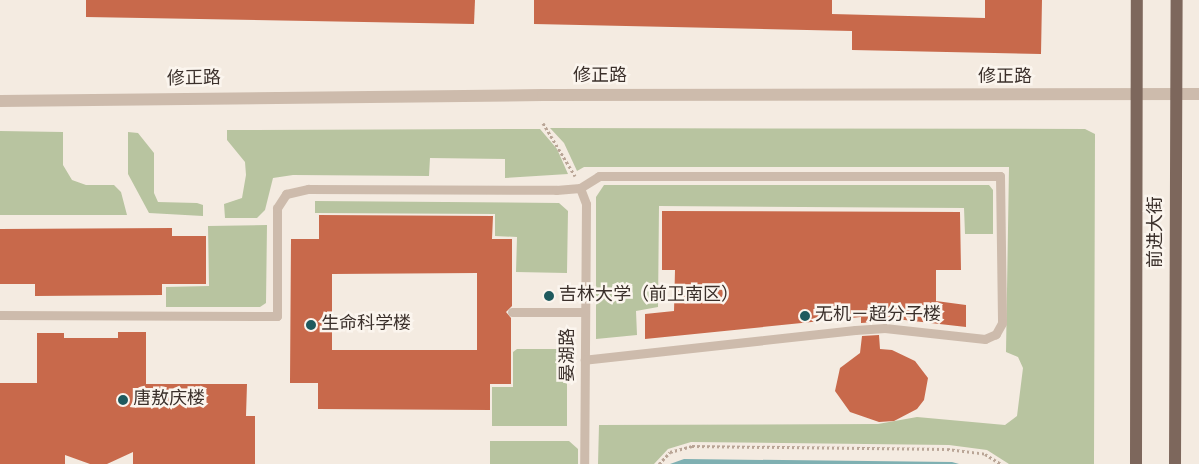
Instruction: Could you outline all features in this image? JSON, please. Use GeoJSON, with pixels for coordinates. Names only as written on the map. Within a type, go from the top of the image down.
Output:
{"type":"FeatureCollection","features":[{"type":"Feature","properties":{"kind":"main road","name":"前进大街"},"geometry":{"type":"LineString","coordinates":[[1136,464],[1137,0]]}},
{"type":"Feature","properties":{"kind":"main road","name":"前进大街"},"geometry":{"type":"LineString","coordinates":[[1175,464],[1175,94],[1177,0]]}},
{"type":"Feature","properties":{"kind":"street","name":"修正路"},"geometry":{"type":"LineString","coordinates":[[0,101],[280,96],[1199,94]]}},
{"type":"Feature","properties":{"kind":"lane"},"geometry":{"type":"LineString","coordinates":[[0,315],[277,316],[277,208],[286,194],[308,189],[580,188],[600,176],[1000,176],[1002,323],[996,334],[985,339],[885,328],[585,360]]}},
{"type":"Feature","properties":{"kind":"lane","name":"晏湖路"},"geometry":{"type":"LineString","coordinates":[[580,188],[586,204],[584,464]]}},
{"type":"Feature","properties":{"kind":"lane"},"geometry":{"type":"LineString","coordinates":[[512,312],[585,312]]}},
{"type":"Feature","properties":{"kind":"path"},"geometry":{"type":"LineString","coordinates":[[543,123],[560,146],[580,188]]}},
{"type":"Feature","properties":{"kind":"path"},"geometry":{"type":"LineString","coordinates":[[659,464],[670,452],[692,446],[947,449],[985,454],[1001,464]]}},
{"type":"Feature","properties":{"kind":"green space"},"geometry":{"type":"Polygon","coordinates":[[[550,128],[1085,129],[1095,134],[1094,464],[1009,464],[987,450],[949,445],[691,442],[668,449],[654,464],[598,464],[599,425],[878,424],[917,417],[1005,425],[1017,416],[1023,368],[1018,357],[1006,352],[1009,167],[584,167],[577,171],[564,143],[550,128]]]}},
{"type":"Feature","properties":{"kind":"green space"},"geometry":{"type":"Polygon","coordinates":[[[540,129],[557,149],[568,174],[505,178],[505,159],[430,158],[429,176],[293,175],[273,178],[265,210],[257,218],[225,218],[224,204],[242,198],[246,175],[245,162],[227,140],[227,130],[540,129]]]}},
{"type":"Feature","properties":{"kind":"green space"},"geometry":{"type":"Polygon","coordinates":[[[0,131],[63,132],[63,165],[72,180],[86,185],[114,185],[121,192],[127,215],[0,215],[0,131]]]}},
{"type":"Feature","properties":{"kind":"green space"},"geometry":{"type":"Polygon","coordinates":[[[128,132],[138,133],[154,153],[154,193],[158,202],[197,203],[203,205],[203,216],[149,213],[128,174],[128,132]]]}},
{"type":"Feature","properties":{"kind":"green space"},"geometry":{"type":"Polygon","coordinates":[[[604,185],[989,185],[993,190],[993,234],[965,234],[964,208],[659,206],[658,307],[636,311],[637,335],[596,339],[596,197],[604,185]]]}},
{"type":"Feature","properties":{"kind":"green space"},"geometry":{"type":"Polygon","coordinates":[[[315,201],[559,203],[568,211],[567,273],[516,272],[517,237],[495,236],[495,214],[315,213],[315,201]]]}},
{"type":"Feature","properties":{"kind":"green space"},"geometry":{"type":"Polygon","coordinates":[[[267,225],[266,303],[260,307],[166,307],[166,287],[209,286],[208,226],[267,225]]]}},
{"type":"Feature","properties":{"kind":"green space"},"geometry":{"type":"Polygon","coordinates":[[[517,349],[567,349],[567,426],[492,426],[492,387],[513,387],[513,352],[517,349]]]}},
{"type":"Feature","properties":{"kind":"green space"},"geometry":{"type":"Polygon","coordinates":[[[490,441],[569,441],[578,449],[578,464],[490,464],[490,441]]]}},
{"type":"Feature","properties":{"kind":"water"},"geometry":{"type":"Polygon","coordinates":[[[684,459],[952,462],[959,464],[670,464],[684,459]]]}},
{"type":"Feature","properties":{"kind":"building"},"geometry":{"type":"Polygon","coordinates":[[[86,0],[475,0],[474,24],[86,17],[86,0]]]}},
{"type":"Feature","properties":{"kind":"building"},"geometry":{"type":"Polygon","coordinates":[[[534,0],[832,0],[832,14],[985,18],[985,0],[1042,0],[1041,54],[852,50],[852,31],[534,24],[534,0]]]}},
{"type":"Feature","properties":{"kind":"building","name":"无机－超分子楼"},"geometry":{"type":"Polygon","coordinates":[[[662,211],[960,212],[961,270],[936,270],[936,301],[966,305],[966,327],[878,317],[878,322],[861,323],[861,317],[645,339],[645,314],[674,311],[675,270],[662,270],[662,211]]]}},
{"type":"Feature","properties":{"kind":"building","name":"生命科学楼"},"geometry":{"type":"Polygon","coordinates":[[[319,215],[493,216],[492,239],[512,239],[512,306],[506,312],[511,318],[511,384],[490,384],[490,410],[318,409],[318,383],[290,383],[291,239],[319,239],[319,215]],[[477,273],[332,274],[332,350],[477,350],[477,273]]]}},
{"type":"Feature","properties":{"kind":"building"},"geometry":{"type":"Polygon","coordinates":[[[172,228],[172,236],[206,236],[206,284],[162,284],[162,295],[35,296],[35,284],[0,284],[0,229],[172,228]]]}},
{"type":"Feature","properties":{"kind":"building","name":"唐敖庆楼"},"geometry":{"type":"Polygon","coordinates":[[[118,332],[146,332],[146,384],[247,384],[246,416],[255,416],[255,464],[133,464],[133,452],[107,464],[90,464],[65,455],[65,464],[0,464],[0,383],[37,383],[37,333],[64,333],[64,338],[118,338],[118,332]]]}},
{"type":"Feature","properties":{"kind":"building"},"geometry":{"type":"Polygon","coordinates":[[[879,335],[880,349],[892,350],[915,361],[928,378],[924,400],[917,409],[894,421],[879,422],[850,412],[835,391],[840,368],[860,353],[862,336],[879,335]]]}},
{"type":"Feature","properties":{"kind":"place","name":"吉林大学（前卫南区）"},"geometry":{"type":"Point","coordinates":[549,296]}},
{"type":"Feature","properties":{"kind":"place","name":"无机－超分子楼"},"geometry":{"type":"Point","coordinates":[805,316]}},
{"type":"Feature","properties":{"kind":"place","name":"生命科学楼"},"geometry":{"type":"Point","coordinates":[311,325]}},
{"type":"Feature","properties":{"kind":"place","name":"唐敖庆楼"},"geometry":{"type":"Point","coordinates":[123,400]}}]}
